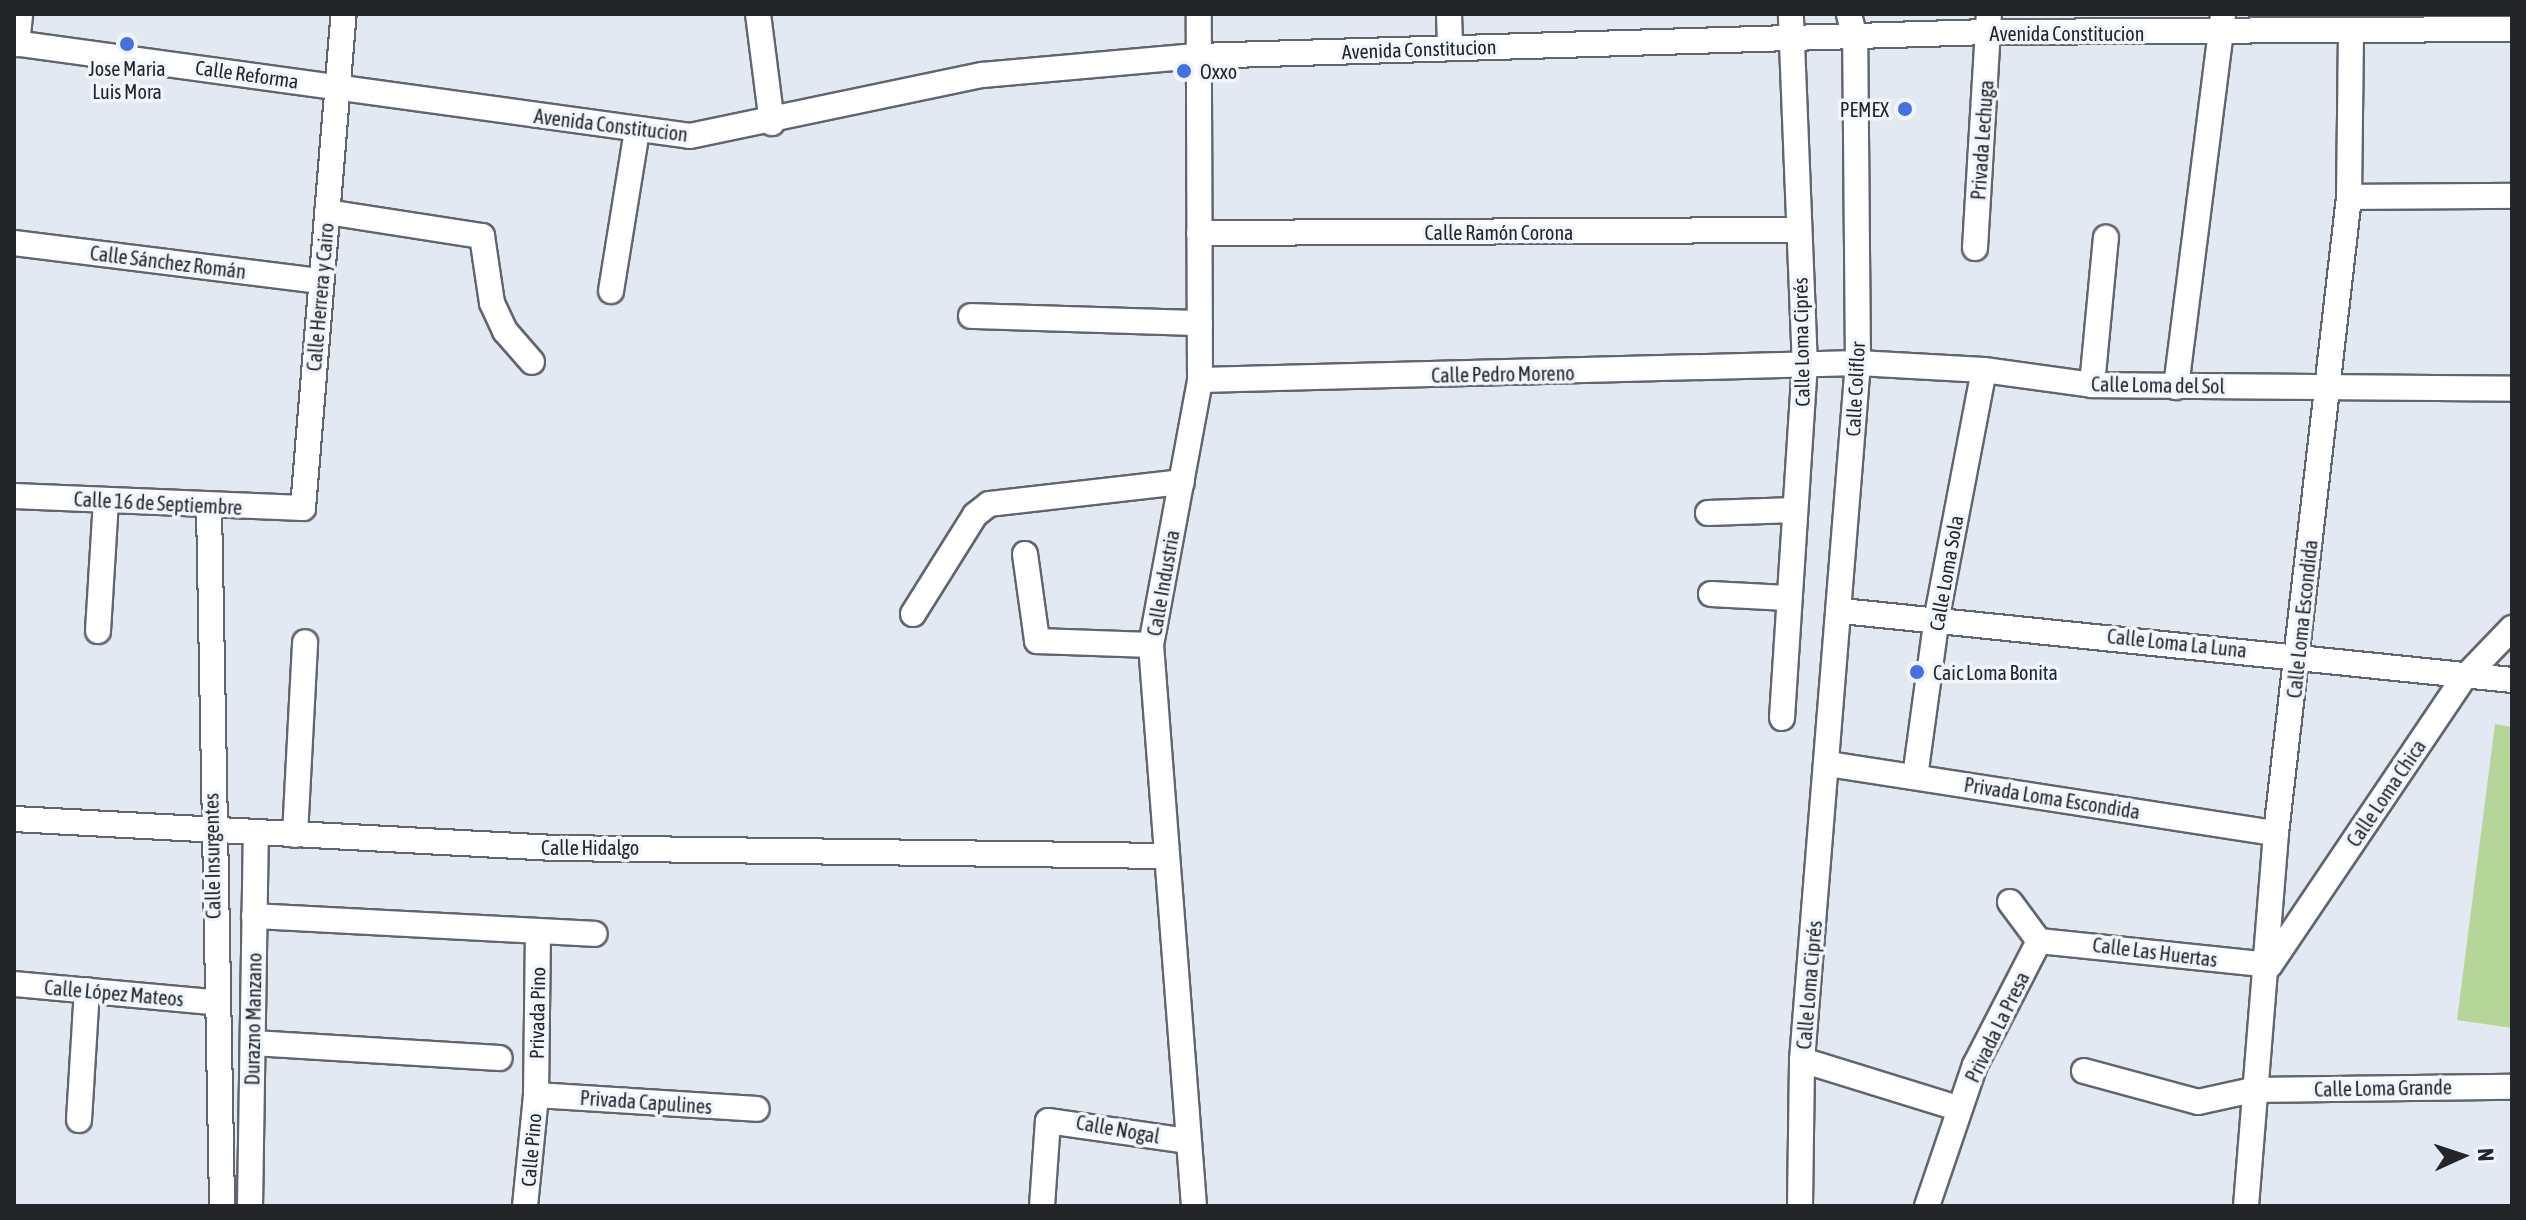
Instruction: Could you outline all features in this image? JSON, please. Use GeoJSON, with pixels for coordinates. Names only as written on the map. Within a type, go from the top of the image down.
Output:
{"type":"FeatureCollection","features":[{"type":"Feature","properties":{"kind":"street"},"geometry":{"type":"LineString","coordinates":[[16,44],[20,14]]}},
{"type":"Feature","properties":{"kind":"street","name":"Calle Herrera y Cairo"},"geometry":{"type":"LineString","coordinates":[[303,508],[344,14]]}},
{"type":"Feature","properties":{"kind":"street"},"geometry":{"type":"LineString","coordinates":[[758,14],[772,123]]}},
{"type":"Feature","properties":{"kind":"street","name":"Calle Industria"},"geometry":{"type":"LineString","coordinates":[[1194,1206],[1151,645],[1200,380],[1199,14]]}},
{"type":"Feature","properties":{"kind":"street"},"geometry":{"type":"LineString","coordinates":[[1449,14],[1450,48]]}},
{"type":"Feature","properties":{"kind":"street","name":"Avenida Constitucion"},"geometry":{"type":"LineString","coordinates":[[337,86],[690,136],[772,123],[882,92],[983,75],[1198,56],[1450,48],[1792,25],[2221,24],[2351,32],[2400,22],[2512,29]]}},
{"type":"Feature","properties":{"kind":"street","name":"Privada Lechuga"},"geometry":{"type":"LineString","coordinates":[[1975,248],[1989,23]]}},
{"type":"Feature","properties":{"kind":"street"},"geometry":{"type":"LineString","coordinates":[[2176,387],[2221,24]]}},
{"type":"Feature","properties":{"kind":"street","name":"Calle Loma Ciprés"},"geometry":{"type":"LineString","coordinates":[[1782,718],[1787,598],[1805,367],[1792,25]]}},
{"type":"Feature","properties":{"kind":"street","name":"Calle Coliflor"},"geometry":{"type":"LineString","coordinates":[[1828,764],[1842,611],[1858,363],[1852,25]]}},
{"type":"Feature","properties":{"kind":"street","name":"Calle Loma Escondida"},"geometry":{"type":"LineString","coordinates":[[2246,1206],[2253,1090],[2270,965],[2276,833],[2349,197],[2351,32]]}},
{"type":"Feature","properties":{"kind":"street","name":"Calle Reforma"},"geometry":{"type":"LineString","coordinates":[[16,44],[337,86]]}},
{"type":"Feature","properties":{"kind":"street"},"geometry":{"type":"LineString","coordinates":[[611,291],[637,130]]}},
{"type":"Feature","properties":{"kind":"street"},"geometry":{"type":"LineString","coordinates":[[2349,197],[2512,196]]}},
{"type":"Feature","properties":{"kind":"street"},"geometry":{"type":"LineString","coordinates":[[327,212],[482,236],[492,303],[505,331],[532,362]]}},
{"type":"Feature","properties":{"kind":"street","name":"Calle Ramón Corona"},"geometry":{"type":"LineString","coordinates":[[1199,233],[1799,230]]}},
{"type":"Feature","properties":{"kind":"street"},"geometry":{"type":"LineString","coordinates":[[2092,385],[2106,238]]}},
{"type":"Feature","properties":{"kind":"street","name":"Calle Sánchez Román"},"geometry":{"type":"LineString","coordinates":[[14,243],[321,281]]}},
{"type":"Feature","properties":{"kind":"street"},"geometry":{"type":"LineString","coordinates":[[971,316],[1200,323]]}},
{"type":"Feature","properties":{"kind":"street","name":"Calle Loma del Sol"},"geometry":{"type":"LineString","coordinates":[[1805,367],[1858,363],[1984,370],[2092,385],[2512,389]]}},
{"type":"Feature","properties":{"kind":"street","name":"Calle Pedro Moreno"},"geometry":{"type":"LineString","coordinates":[[1200,380],[1805,367]]}},
{"type":"Feature","properties":{"kind":"street","name":"Calle Loma Sola"},"geometry":{"type":"LineString","coordinates":[[1915,777],[1937,616],[1984,370]]}},
{"type":"Feature","properties":{"kind":"street"},"geometry":{"type":"LineString","coordinates":[[913,614],[975,515],[989,504],[1182,482]]}},
{"type":"Feature","properties":{"kind":"street","name":"Calle 16 de Septiembre"},"geometry":{"type":"LineString","coordinates":[[14,496],[209,507],[303,508]]}},
{"type":"Feature","properties":{"kind":"street"},"geometry":{"type":"LineString","coordinates":[[98,631],[106,502]]}},
{"type":"Feature","properties":{"kind":"street","name":"Calle Insurgentes"},"geometry":{"type":"LineString","coordinates":[[209,507],[213,1002],[222,1206]]}},
{"type":"Feature","properties":{"kind":"street"},"geometry":{"type":"LineString","coordinates":[[1708,513],[1795,510]]}},
{"type":"Feature","properties":{"kind":"street"},"geometry":{"type":"LineString","coordinates":[[1025,554],[1037,641],[1151,645]]}},
{"type":"Feature","properties":{"kind":"street"},"geometry":{"type":"LineString","coordinates":[[1711,594],[1787,598]]}},
{"type":"Feature","properties":{"kind":"street","name":"Calle Loma La Luna"},"geometry":{"type":"LineString","coordinates":[[1842,611],[1937,616],[2298,656],[2463,679],[2512,680]]}},
{"type":"Feature","properties":{"kind":"street","name":"Calle Loma Chica"},"geometry":{"type":"LineString","coordinates":[[2270,965],[2463,679],[2512,628]]}},
{"type":"Feature","properties":{"kind":"street"},"geometry":{"type":"LineString","coordinates":[[295,835],[305,642]]}},
{"type":"Feature","properties":{"kind":"street","name":"Calle Loma Ciprés"},"geometry":{"type":"LineString","coordinates":[[1800,1206],[1802,1060],[1828,764]]}},
{"type":"Feature","properties":{"kind":"street","name":"Privada Loma Escondida"},"geometry":{"type":"LineString","coordinates":[[1828,764],[2276,833]]}},
{"type":"Feature","properties":{"kind":"street","name":"Calle Hidalgo"},"geometry":{"type":"LineString","coordinates":[[14,819],[555,848],[1167,856]]}},
{"type":"Feature","properties":{"kind":"street","name":"Durazno Manzano"},"geometry":{"type":"LineString","coordinates":[[250,1206],[256,832]]}},
{"type":"Feature","properties":{"kind":"street"},"geometry":{"type":"LineString","coordinates":[[2010,902],[2039,941]]}},
{"type":"Feature","properties":{"kind":"street"},"geometry":{"type":"LineString","coordinates":[[254,916],[595,934]]}},
{"type":"Feature","properties":{"kind":"street","name":"Privada Pino"},"geometry":{"type":"LineString","coordinates":[[536,1095],[538,931]]}},
{"type":"Feature","properties":{"kind":"street","name":"Calle Las Huertas"},"geometry":{"type":"LineString","coordinates":[[2039,941],[2270,965]]}},
{"type":"Feature","properties":{"kind":"street","name":"Privada La Presa"},"geometry":{"type":"LineString","coordinates":[[1927,1206],[1975,1065],[2039,941]]}},
{"type":"Feature","properties":{"kind":"street","name":"Calle López Mateos"},"geometry":{"type":"LineString","coordinates":[[14,984],[213,1002]]}},
{"type":"Feature","properties":{"kind":"street"},"geometry":{"type":"LineString","coordinates":[[79,1120],[87,990]]}},
{"type":"Feature","properties":{"kind":"street"},"geometry":{"type":"LineString","coordinates":[[253,1043],[500,1058]]}},
{"type":"Feature","properties":{"kind":"street"},"geometry":{"type":"LineString","coordinates":[[1802,1060],[1960,1109]]}},
{"type":"Feature","properties":{"kind":"street","name":"Calle Loma Grande"},"geometry":{"type":"LineString","coordinates":[[2084,1071],[2177,1100],[2253,1090],[2512,1087]]}},
{"type":"Feature","properties":{"kind":"street","name":"Privada Capulines"},"geometry":{"type":"LineString","coordinates":[[536,1095],[757,1109]]}},
{"type":"Feature","properties":{"kind":"street","name":"Calle Pino"},"geometry":{"type":"LineString","coordinates":[[525,1206],[536,1095]]}},
{"type":"Feature","properties":{"kind":"street","name":"Calle Nogal"},"geometry":{"type":"LineString","coordinates":[[1042,1206],[1048,1121],[1189,1141]]}},
{"type":"Feature","properties":{"kind":"green space"},"geometry":{"type":"Polygon","coordinates":[[[2495,724],[2512,727],[2512,1028],[2457,1020],[2495,724]]]}},
{"type":"Feature","properties":{"kind":"place","name":"Jose Maria Luis Mora"},"geometry":{"type":"Point","coordinates":[127,44]}},
{"type":"Feature","properties":{"kind":"place","name":"Oxxo"},"geometry":{"type":"Point","coordinates":[1184,71]}},
{"type":"Feature","properties":{"kind":"place","name":"PEMEX"},"geometry":{"type":"Point","coordinates":[1905,109]}},
{"type":"Feature","properties":{"kind":"place","name":"Caic Loma Bonita"},"geometry":{"type":"Point","coordinates":[1917,672]}}]}
